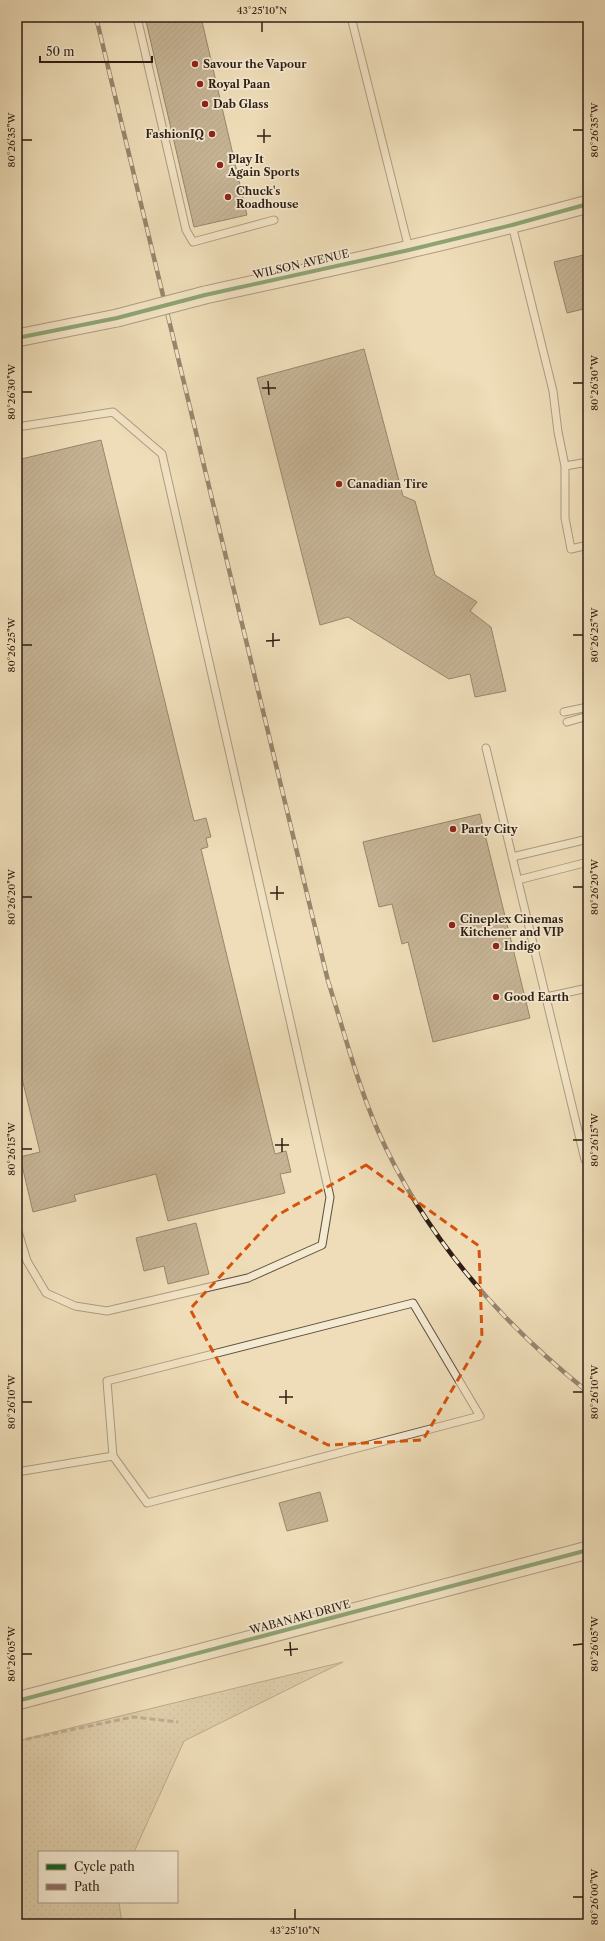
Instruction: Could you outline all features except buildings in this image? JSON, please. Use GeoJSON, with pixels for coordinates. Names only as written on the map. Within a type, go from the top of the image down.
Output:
{"type":"FeatureCollection","features":[{"type":"Feature","properties":{"kind":"street","name":"WILSON AVENUE"},"geometry":{"type":"LineString","coordinates":[[17,338],[117,318],[204,295],[409,250],[512,225],[588,204]]}},
{"type":"Feature","properties":{"kind":"street","name":"WABANAKI DRIVE"},"geometry":{"type":"LineString","coordinates":[[17,1701],[588,1550]]}},
{"type":"Feature","properties":{"kind":"lane"},"geometry":{"type":"LineString","coordinates":[[137,17],[186,230],[193,242],[274,220]]}},
{"type":"Feature","properties":{"kind":"lane"},"geometry":{"type":"LineString","coordinates":[[351,17],[409,250]]}},
{"type":"Feature","properties":{"kind":"lane"},"geometry":{"type":"LineString","coordinates":[[512,225],[553,391],[558,432],[565,466],[565,518],[571,549],[588,545]]}},
{"type":"Feature","properties":{"kind":"lane"},"geometry":{"type":"LineString","coordinates":[[17,427],[113,412],[162,454],[330,1197],[322,1245],[248,1278],[107,1311],[75,1306],[46,1293],[27,1261],[17,1228]]}},
{"type":"Feature","properties":{"kind":"lane"},"geometry":{"type":"LineString","coordinates":[[565,466],[588,462]]}},
{"type":"Feature","properties":{"kind":"lane"},"geometry":{"type":"LineString","coordinates":[[564,712],[588,707]]}},
{"type":"Feature","properties":{"kind":"lane"},"geometry":{"type":"LineString","coordinates":[[567,722],[588,716]]}},
{"type":"Feature","properties":{"kind":"lane"},"geometry":{"type":"LineString","coordinates":[[486,748],[585,1160]]}},
{"type":"Feature","properties":{"kind":"lane"},"geometry":{"type":"LineString","coordinates":[[512,857],[588,839]]}},
{"type":"Feature","properties":{"kind":"lane"},"geometry":{"type":"LineString","coordinates":[[518,880],[588,862]]}},
{"type":"Feature","properties":{"kind":"lane"},"geometry":{"type":"LineString","coordinates":[[546,997],[588,988]]}},
{"type":"Feature","properties":{"kind":"lane"},"geometry":{"type":"LineString","coordinates":[[413,1303],[480,1416],[147,1503],[113,1456],[107,1381],[413,1303]]}},
{"type":"Feature","properties":{"kind":"lane"},"geometry":{"type":"LineString","coordinates":[[17,1472],[113,1456]]}},
{"type":"Feature","properties":{"kind":"highlighted area"},"geometry":{"type":"Polygon","coordinates":[[[366,1165],[479,1246],[482,1338],[423,1440],[328,1445],[239,1400],[190,1309],[276,1216],[366,1165]]]}},
{"type":"Feature","properties":{"kind":"shaded area"},"geometry":{"type":"Polygon","coordinates":[[[343,1662],[184,1741],[134,1851],[38,1851],[38,1903],[119,1903],[122,1924],[17,1924],[17,1741],[343,1662]]]}},
{"type":"Feature","properties":{"kind":"railway"},"geometry":{"type":"LineString","coordinates":[[96,17],[328,981],[370,1113],[397,1169],[418,1206],[441,1241],[467,1274],[524,1336],[555,1365],[588,1392]]}},
{"type":"Feature","properties":{"kind":"marked path"},"geometry":{"type":"LineString","coordinates":[[17,1741],[133,1717],[178,1722]]}},
{"type":"Feature","properties":{"kind":"cycle path"},"geometry":{"type":"LineString","coordinates":[[17,338],[117,318],[205,295],[409,250],[512,225],[588,204]]}},
{"type":"Feature","properties":{"kind":"cycle path"},"geometry":{"type":"LineString","coordinates":[[17,1701],[588,1550]]}},
{"type":"Feature","properties":{"kind":"place","name":"Savour the Vapour"},"geometry":{"type":"Point","coordinates":[195,64]}},
{"type":"Feature","properties":{"kind":"place","name":"Royal Paan"},"geometry":{"type":"Point","coordinates":[200,84]}},
{"type":"Feature","properties":{"kind":"place","name":"Dab Glass"},"geometry":{"type":"Point","coordinates":[205,104]}},
{"type":"Feature","properties":{"kind":"place","name":"FashionIQ"},"geometry":{"type":"Point","coordinates":[212,134]}},
{"type":"Feature","properties":{"kind":"place","name":"Play It Again Sports"},"geometry":{"type":"Point","coordinates":[220,165]}},
{"type":"Feature","properties":{"kind":"place","name":"Chuck's Roadhouse"},"geometry":{"type":"Point","coordinates":[228,197]}},
{"type":"Feature","properties":{"kind":"place","name":"Canadian Tire"},"geometry":{"type":"Point","coordinates":[339,484]}},
{"type":"Feature","properties":{"kind":"place","name":"Party City"},"geometry":{"type":"Point","coordinates":[453,829]}},
{"type":"Feature","properties":{"kind":"place","name":"Cineplex Cinemas Kitchener and VIP"},"geometry":{"type":"Point","coordinates":[452,925]}},
{"type":"Feature","properties":{"kind":"place","name":"Indigo"},"geometry":{"type":"Point","coordinates":[496,946]}},
{"type":"Feature","properties":{"kind":"place","name":"Good Earth"},"geometry":{"type":"Point","coordinates":[496,997]}}]}
